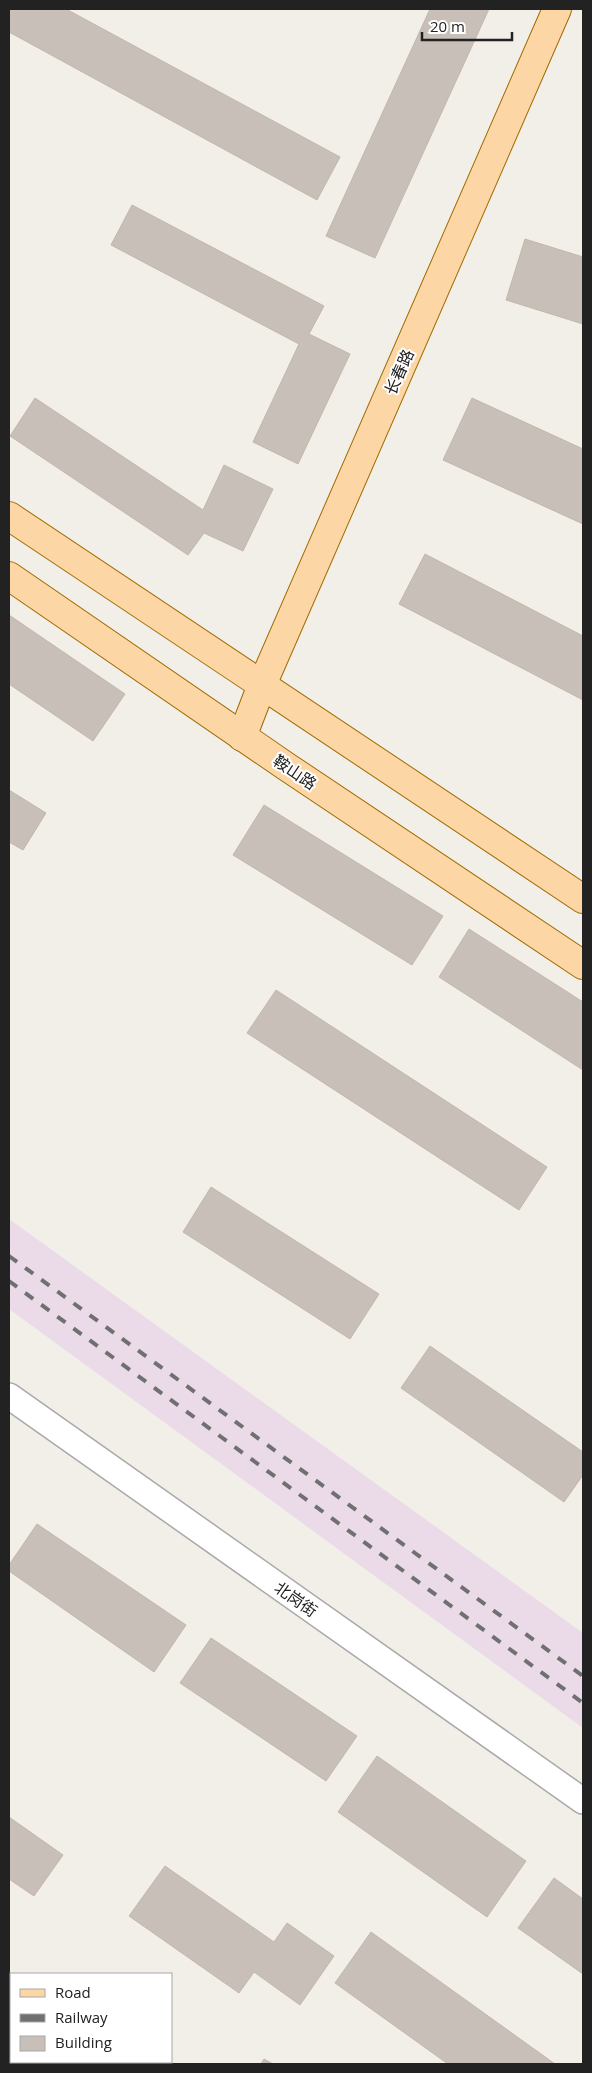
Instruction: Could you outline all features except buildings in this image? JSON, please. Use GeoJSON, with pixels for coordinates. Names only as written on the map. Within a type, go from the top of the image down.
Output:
{"type":"FeatureCollection","features":[{"type":"Feature","properties":{"kind":"main road","name":"长春路"},"geometry":{"type":"LineString","coordinates":[[242,737],[262,685],[558,9]]}},
{"type":"Feature","properties":{"kind":"main road"},"geometry":{"type":"LineString","coordinates":[[9,516],[583,899]]}},
{"type":"Feature","properties":{"kind":"main road","name":"鞍山路"},"geometry":{"type":"LineString","coordinates":[[9,576],[242,737],[583,965]]}},
{"type":"Feature","properties":{"kind":"street","name":"北岗街"},"geometry":{"type":"LineString","coordinates":[[9,1396],[583,1801]]}},
{"type":"Feature","properties":{"kind":"shaded area"},"geometry":{"type":"Polygon","coordinates":[[[9,1219],[583,1633],[583,1728],[9,1309],[9,1219]]]}},
{"type":"Feature","properties":{"kind":"railway"},"geometry":{"type":"LineString","coordinates":[[9,1256],[583,1676]]}},
{"type":"Feature","properties":{"kind":"railway"},"geometry":{"type":"LineString","coordinates":[[9,1281],[583,1703]]}}]}
